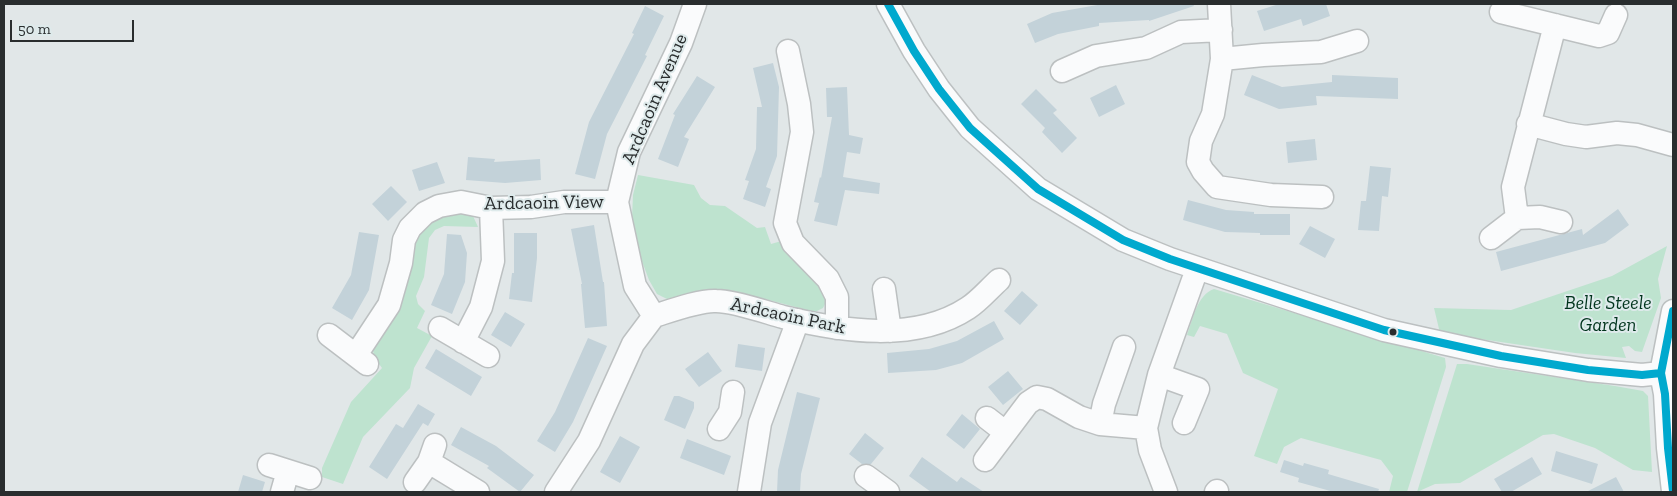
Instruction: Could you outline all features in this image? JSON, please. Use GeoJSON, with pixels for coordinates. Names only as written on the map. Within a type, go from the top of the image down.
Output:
{"type":"FeatureCollection","features":[{"type":"Feature","properties":{"kind":"street","name":"Ardcaoin Avenue"},"geometry":{"type":"LineString","coordinates":[[654,316],[635,286],[617,202],[629,152],[681,43],[695,4]]}},
{"type":"Feature","properties":{"kind":"street"},"geometry":{"type":"LineString","coordinates":[[1219,4],[1222,59],[1214,114],[1201,141],[1198,162],[1202,171],[1217,187],[1271,195],[1322,197]]}},
{"type":"Feature","properties":{"kind":"street"},"geometry":{"type":"LineString","coordinates":[[894,5],[914,50],[939,88],[970,128],[1038,189],[1123,240],[1198,269],[1384,330],[1501,356],[1588,370],[1642,375],[1661,373]]}},
{"type":"Feature","properties":{"kind":"street"},"geometry":{"type":"LineString","coordinates":[[1501,12],[1599,36],[1608,34],[1616,15]]}},
{"type":"Feature","properties":{"kind":"street"},"geometry":{"type":"LineString","coordinates":[[1517,218],[1513,187],[1555,25]]}},
{"type":"Feature","properties":{"kind":"street"},"geometry":{"type":"LineString","coordinates":[[1062,71],[1096,56],[1146,48],[1181,32],[1221,30]]}},
{"type":"Feature","properties":{"kind":"street"},"geometry":{"type":"LineString","coordinates":[[1222,59],[1321,52],[1357,41]]}},
{"type":"Feature","properties":{"kind":"street"},"geometry":{"type":"LineString","coordinates":[[786,52],[799,104],[802,132],[785,223],[793,243],[828,279],[837,297],[837,328]]}},
{"type":"Feature","properties":{"kind":"street"},"geometry":{"type":"LineString","coordinates":[[1528,124],[1566,134],[1586,136],[1617,133],[1637,135],[1673,145]]}},
{"type":"Feature","properties":{"kind":"street","name":"Ardcaoin View"},"geometry":{"type":"LineString","coordinates":[[329,335],[361,359],[389,305],[401,263],[404,240],[410,228],[425,213],[439,206],[461,202],[491,208],[531,207],[564,202],[617,202]]}},
{"type":"Feature","properties":{"kind":"street"},"geometry":{"type":"LineString","coordinates":[[463,342],[481,307],[493,261],[491,208]]}},
{"type":"Feature","properties":{"kind":"street"},"geometry":{"type":"LineString","coordinates":[[1491,238],[1517,218],[1540,217],[1562,222]]}},
{"type":"Feature","properties":{"kind":"street"},"geometry":{"type":"LineString","coordinates":[[1166,492],[1150,450],[1146,428],[1159,375],[1198,269]]}},
{"type":"Feature","properties":{"kind":"street","name":"Ardcaoin Park"},"geometry":{"type":"LineString","coordinates":[[654,316],[678,308],[716,300],[837,328],[890,331],[916,328],[946,320],[969,308],[999,280]]}},
{"type":"Feature","properties":{"kind":"street"},"geometry":{"type":"LineString","coordinates":[[884,289],[890,331]]}},
{"type":"Feature","properties":{"kind":"street"},"geometry":{"type":"LineString","coordinates":[[1673,311],[1661,373],[1665,394],[1673,491]]}},
{"type":"Feature","properties":{"kind":"street"},"geometry":{"type":"LineString","coordinates":[[559,491],[589,441],[633,344],[654,316]]}},
{"type":"Feature","properties":{"kind":"street"},"geometry":{"type":"LineString","coordinates":[[750,492],[760,423],[798,320]]}},
{"type":"Feature","properties":{"kind":"street"},"geometry":{"type":"LineString","coordinates":[[440,328],[488,356]]}},
{"type":"Feature","properties":{"kind":"street"},"geometry":{"type":"LineString","coordinates":[[1100,424],[1104,404],[1124,348]]}},
{"type":"Feature","properties":{"kind":"street"},"geometry":{"type":"LineString","coordinates":[[1159,375],[1198,389],[1184,423]]}},
{"type":"Feature","properties":{"kind":"street"},"geometry":{"type":"LineString","coordinates":[[984,460],[1028,403],[1037,398],[1048,399],[1079,417],[1100,424],[1146,428]]}},
{"type":"Feature","properties":{"kind":"street"},"geometry":{"type":"LineString","coordinates":[[727,411],[760,423]]}},
{"type":"Feature","properties":{"kind":"street"},"geometry":{"type":"LineString","coordinates":[[987,418],[1005,432]]}},
{"type":"Feature","properties":{"kind":"street"},"geometry":{"type":"LineString","coordinates":[[415,482],[432,454],[478,492]]}},
{"type":"Feature","properties":{"kind":"street"},"geometry":{"type":"LineString","coordinates":[[280,476],[310,478]]}},
{"type":"Feature","properties":{"kind":"green space"},"geometry":{"type":"Polygon","coordinates":[[[638,175],[694,185],[701,198],[710,205],[725,206],[757,228],[765,227],[771,244],[785,240],[822,278],[826,302],[823,308],[815,312],[730,290],[708,289],[667,299],[657,294],[649,280],[637,248],[632,218],[633,195],[638,175]]]}},
{"type":"Feature","properties":{"kind":"green space"},"geometry":{"type":"Polygon","coordinates":[[[453,212],[473,216],[478,227],[444,226],[435,230],[429,238],[424,277],[416,296],[418,304],[425,311],[417,328],[432,336],[414,368],[410,388],[363,437],[343,484],[322,477],[322,468],[351,402],[382,368],[374,357],[373,350],[412,242],[437,216],[453,212]]]}},
{"type":"Feature","properties":{"kind":"green space","name":"Belle Steele Garden"},"geometry":{"type":"Polygon","coordinates":[[[1667,246],[1658,279],[1661,298],[1642,352],[1635,351],[1629,346],[1622,347],[1626,358],[1575,353],[1440,333],[1434,308],[1511,310],[1612,276],[1667,246]]]}},
{"type":"Feature","properties":{"kind":"green space"},"geometry":{"type":"Polygon","coordinates":[[[1214,289],[1445,358],[1446,367],[1407,492],[1389,492],[1393,476],[1381,460],[1301,438],[1284,447],[1277,464],[1254,456],[1278,389],[1243,373],[1227,334],[1200,326],[1194,337],[1187,335],[1203,296],[1214,289]]]}},
{"type":"Feature","properties":{"kind":"green space"},"geometry":{"type":"Polygon","coordinates":[[[1457,364],[1643,391],[1648,396],[1652,472],[1633,470],[1595,448],[1554,434],[1543,435],[1460,483],[1435,484],[1417,492],[1457,364]]]}},
{"type":"Feature","properties":{"kind":"building"},"geometry":{"type":"Polygon","coordinates":[[[1103,4],[1193,4],[1194,6],[1149,21],[1099,23],[1099,26],[1058,34],[1035,43],[1027,24],[1052,13],[1103,4]]]}},
{"type":"Feature","properties":{"kind":"building"},"geometry":{"type":"Polygon","coordinates":[[[1279,4],[1326,4],[1330,16],[1303,26],[1301,19],[1264,31],[1257,11],[1279,4]]]}},
{"type":"Feature","properties":{"kind":"building"},"geometry":{"type":"Polygon","coordinates":[[[645,6],[664,16],[645,55],[647,56],[607,134],[595,179],[575,174],[589,122],[634,34],[632,33],[645,6]]]}},
{"type":"Feature","properties":{"kind":"building"},"geometry":{"type":"Polygon","coordinates":[[[773,63],[779,87],[777,156],[766,187],[771,189],[765,207],[743,199],[749,181],[745,180],[756,149],[757,107],[762,107],[753,68],[773,63]]]}},
{"type":"Feature","properties":{"kind":"building"},"geometry":{"type":"Polygon","coordinates":[[[1252,75],[1282,87],[1332,82],[1332,75],[1398,78],[1398,99],[1316,96],[1317,105],[1279,109],[1244,95],[1252,75]]]}},
{"type":"Feature","properties":{"kind":"building"},"geometry":{"type":"Polygon","coordinates":[[[697,76],[715,87],[684,137],[689,139],[678,167],[658,159],[675,115],[673,114],[697,76]]]}},
{"type":"Feature","properties":{"kind":"building"},"geometry":{"type":"Polygon","coordinates":[[[1116,85],[1125,104],[1099,117],[1090,98],[1116,85]]]}},
{"type":"Feature","properties":{"kind":"building"},"geometry":{"type":"Polygon","coordinates":[[[847,87],[849,135],[863,138],[860,154],[847,152],[843,177],[880,183],[879,194],[845,190],[837,226],[814,221],[819,203],[814,202],[821,178],[832,117],[827,117],[826,88],[847,87]]]}},
{"type":"Feature","properties":{"kind":"building"},"geometry":{"type":"Polygon","coordinates":[[[1036,89],[1057,110],[1053,113],[1077,138],[1062,153],[1042,132],[1045,128],[1021,104],[1036,89]]]}},
{"type":"Feature","properties":{"kind":"building"},"geometry":{"type":"Polygon","coordinates":[[[1315,139],[1317,160],[1288,163],[1286,142],[1315,139]]]}},
{"type":"Feature","properties":{"kind":"building"},"geometry":{"type":"Polygon","coordinates":[[[468,157],[495,159],[494,162],[540,159],[541,180],[505,183],[466,180],[468,157]]]}},
{"type":"Feature","properties":{"kind":"building"},"geometry":{"type":"Polygon","coordinates":[[[437,162],[445,183],[419,191],[412,170],[437,162]]]}},
{"type":"Feature","properties":{"kind":"building"},"geometry":{"type":"Polygon","coordinates":[[[1370,166],[1391,168],[1388,197],[1382,196],[1379,231],[1358,230],[1361,201],[1366,201],[1370,166]]]}},
{"type":"Feature","properties":{"kind":"building"},"geometry":{"type":"Polygon","coordinates":[[[391,186],[407,202],[388,221],[372,204],[391,186]]]}},
{"type":"Feature","properties":{"kind":"building"},"geometry":{"type":"Polygon","coordinates":[[[1188,200],[1226,210],[1254,212],[1254,214],[1290,214],[1290,235],[1225,232],[1183,220],[1188,200]]]}},
{"type":"Feature","properties":{"kind":"building"},"geometry":{"type":"Polygon","coordinates":[[[1618,209],[1629,225],[1605,243],[1501,271],[1496,252],[1582,229],[1583,235],[1618,209]]]}},
{"type":"Feature","properties":{"kind":"building"},"geometry":{"type":"Polygon","coordinates":[[[594,225],[604,282],[607,326],[585,328],[582,284],[571,229],[594,225]]]}},
{"type":"Feature","properties":{"kind":"building"},"geometry":{"type":"Polygon","coordinates":[[[1310,226],[1335,239],[1325,258],[1299,244],[1310,226]]]}},
{"type":"Feature","properties":{"kind":"building"},"geometry":{"type":"Polygon","coordinates":[[[359,232],[379,235],[369,290],[352,320],[332,308],[351,275],[359,232]]]}},
{"type":"Feature","properties":{"kind":"building"},"geometry":{"type":"Polygon","coordinates":[[[514,233],[537,233],[537,258],[532,302],[509,299],[512,273],[514,273],[514,233]]]}},
{"type":"Feature","properties":{"kind":"building"},"geometry":{"type":"Polygon","coordinates":[[[447,234],[461,235],[467,253],[465,282],[452,314],[431,305],[444,274],[447,234]]]}},
{"type":"Feature","properties":{"kind":"building"},"geometry":{"type":"Polygon","coordinates":[[[1022,291],[1038,305],[1020,325],[1004,311],[1022,291]]]}},
{"type":"Feature","properties":{"kind":"building"},"geometry":{"type":"Polygon","coordinates":[[[505,312],[525,324],[511,347],[491,335],[505,312]]]}},
{"type":"Feature","properties":{"kind":"building"},"geometry":{"type":"Polygon","coordinates":[[[994,321],[1004,339],[962,363],[936,370],[888,373],[887,353],[929,349],[957,341],[994,321]]]}},
{"type":"Feature","properties":{"kind":"building"},"geometry":{"type":"Polygon","coordinates":[[[588,338],[607,346],[573,422],[555,452],[537,441],[555,412],[588,338]]]}},
{"type":"Feature","properties":{"kind":"building"},"geometry":{"type":"Polygon","coordinates":[[[738,344],[765,348],[762,371],[735,367],[738,344]]]}},
{"type":"Feature","properties":{"kind":"building"},"geometry":{"type":"Polygon","coordinates":[[[436,349],[482,377],[471,396],[425,368],[436,349]]]}},
{"type":"Feature","properties":{"kind":"building"},"geometry":{"type":"Polygon","coordinates":[[[708,352],[722,371],[699,387],[685,369],[708,352]]]}},
{"type":"Feature","properties":{"kind":"building"},"geometry":{"type":"Polygon","coordinates":[[[1008,371],[1023,389],[1003,405],[988,387],[1008,371]]]}},
{"type":"Feature","properties":{"kind":"building"},"geometry":{"type":"Polygon","coordinates":[[[797,392],[820,398],[801,474],[800,492],[777,492],[778,470],[797,392]]]}},
{"type":"Feature","properties":{"kind":"building"},"geometry":{"type":"Polygon","coordinates":[[[674,396],[694,402],[694,408],[685,429],[664,420],[674,396]]]}},
{"type":"Feature","properties":{"kind":"building"},"geometry":{"type":"Polygon","coordinates":[[[418,404],[435,414],[428,426],[423,423],[387,479],[369,467],[396,424],[403,428],[418,404]]]}},
{"type":"Feature","properties":{"kind":"building"},"geometry":{"type":"Polygon","coordinates":[[[962,414],[980,429],[964,449],[946,435],[962,414]]]}},
{"type":"Feature","properties":{"kind":"building"},"geometry":{"type":"Polygon","coordinates":[[[461,427],[496,446],[534,475],[520,492],[487,468],[489,466],[451,445],[461,427]]]}},
{"type":"Feature","properties":{"kind":"building"},"geometry":{"type":"Polygon","coordinates":[[[865,433],[884,448],[871,464],[862,464],[849,454],[865,433]]]}},
{"type":"Feature","properties":{"kind":"building"},"geometry":{"type":"Polygon","coordinates":[[[620,436],[640,447],[620,483],[600,472],[620,436]]]}},
{"type":"Feature","properties":{"kind":"building"},"geometry":{"type":"Polygon","coordinates":[[[687,439],[731,456],[724,475],[680,458],[687,439]]]}},
{"type":"Feature","properties":{"kind":"building"},"geometry":{"type":"Polygon","coordinates":[[[1556,451],[1598,464],[1592,484],[1551,471],[1556,451]]]}},
{"type":"Feature","properties":{"kind":"building"},"geometry":{"type":"Polygon","coordinates":[[[922,457],[957,482],[961,477],[984,492],[931,492],[909,476],[922,457]]]}},
{"type":"Feature","properties":{"kind":"building"},"geometry":{"type":"Polygon","coordinates":[[[1532,457],[1542,474],[1511,492],[1502,492],[1494,479],[1532,457]]]}},
{"type":"Feature","properties":{"kind":"building"},"geometry":{"type":"Polygon","coordinates":[[[1284,460],[1303,466],[1304,463],[1329,470],[1328,474],[1379,489],[1378,492],[1334,492],[1298,482],[1299,478],[1280,472],[1284,460]]]}},
{"type":"Feature","properties":{"kind":"building"},"geometry":{"type":"Polygon","coordinates":[[[243,475],[265,482],[262,492],[238,492],[243,475]]]}},
{"type":"Feature","properties":{"kind":"building"},"geometry":{"type":"Polygon","coordinates":[[[1616,477],[1624,492],[1586,492],[1616,477]]]}},
{"type":"Feature","properties":{"kind":"transit line"},"geometry":{"type":"LineString","coordinates":[[888,4],[914,51],[939,89],[970,128],[1038,189],[1123,240],[1170,259],[1384,330],[1501,356],[1588,370],[1642,375],[1661,373]]}},
{"type":"Feature","properties":{"kind":"transit line"},"geometry":{"type":"LineString","coordinates":[[1673,311],[1661,373],[1665,394],[1673,491]]}}]}
